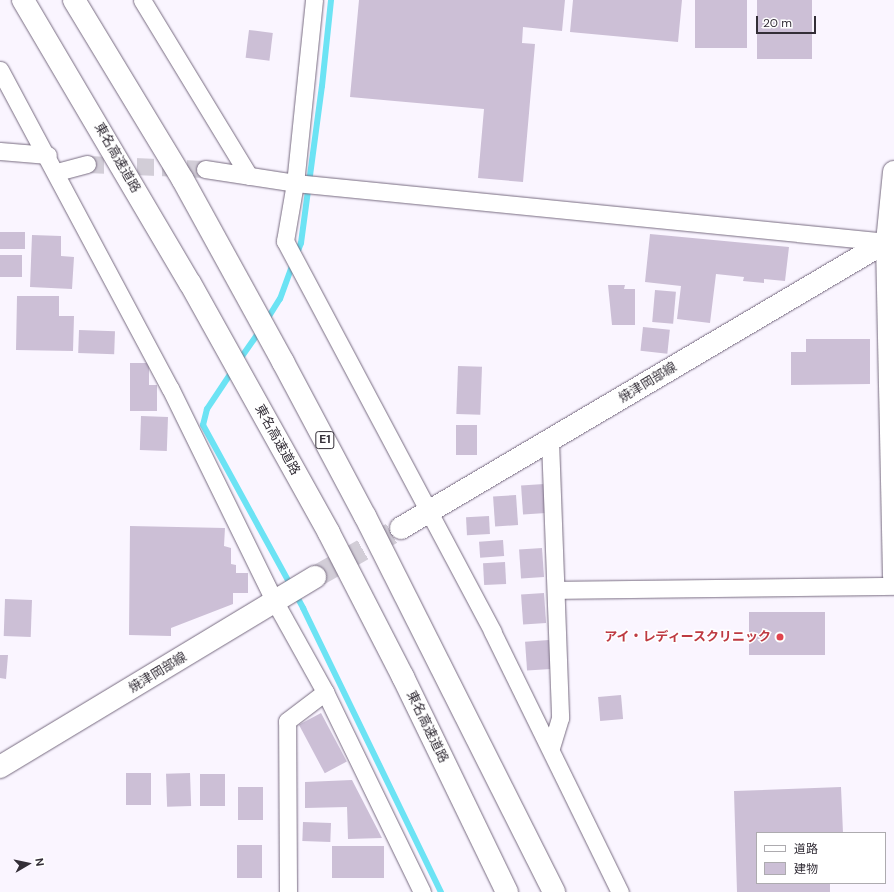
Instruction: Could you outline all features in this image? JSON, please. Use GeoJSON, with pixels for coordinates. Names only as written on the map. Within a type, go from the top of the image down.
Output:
{"type":"FeatureCollection","features":[{"type":"Feature","properties":{"kind":"main road","name":"東名高速道路"},"geometry":{"type":"LineString","coordinates":[[23,0],[190,283],[329,533],[403,677],[507,892]]}},
{"type":"Feature","properties":{"kind":"main road","name":"E1"},"geometry":{"type":"LineString","coordinates":[[74,0],[182,180],[283,362],[365,516],[554,892]]}},
{"type":"Feature","properties":{"kind":"main road"},"geometry":{"type":"LineString","coordinates":[[894,172],[890,239],[894,576]]}},
{"type":"Feature","properties":{"kind":"main road","name":"焼津岡部線"},"geometry":{"type":"LineString","coordinates":[[401,528],[429,513],[890,239]]}},
{"type":"Feature","properties":{"kind":"main road","name":"焼津岡部線"},"geometry":{"type":"LineString","coordinates":[[0,767],[315,577]]}},
{"type":"Feature","properties":{"kind":"street"},"geometry":{"type":"LineString","coordinates":[[142,0],[249,176]]}},
{"type":"Feature","properties":{"kind":"street"},"geometry":{"type":"LineString","coordinates":[[314,0],[295,183],[285,241],[301,268],[551,748],[620,892]]}},
{"type":"Feature","properties":{"kind":"street"},"geometry":{"type":"LineString","coordinates":[[0,70],[48,155],[170,388],[275,602],[325,692],[422,892]]}},
{"type":"Feature","properties":{"kind":"street"},"geometry":{"type":"LineString","coordinates":[[0,151],[48,155]]}},
{"type":"Feature","properties":{"kind":"street"},"geometry":{"type":"LineString","coordinates":[[57,172],[87,164]]}},
{"type":"Feature","properties":{"kind":"street"},"geometry":{"type":"LineString","coordinates":[[205,169],[295,183],[323,184],[890,239]]}},
{"type":"Feature","properties":{"kind":"street"},"geometry":{"type":"LineString","coordinates":[[550,441],[560,718],[551,748]]}},
{"type":"Feature","properties":{"kind":"street"},"geometry":{"type":"LineString","coordinates":[[556,590],[894,586]]}},
{"type":"Feature","properties":{"kind":"street"},"geometry":{"type":"LineString","coordinates":[[288,892],[287,721],[325,692]]}},
{"type":"Feature","properties":{"kind":"building"},"geometry":{"type":"Polygon","coordinates":[[[359,0],[565,0],[562,31],[523,27],[522,43],[535,44],[523,182],[478,178],[484,109],[350,97],[359,0]]]}},
{"type":"Feature","properties":{"kind":"building"},"geometry":{"type":"Polygon","coordinates":[[[573,0],[682,0],[678,42],[570,32],[573,0]]]}},
{"type":"Feature","properties":{"kind":"building"},"geometry":{"type":"Polygon","coordinates":[[[695,0],[747,0],[747,48],[695,48],[695,0]]]}},
{"type":"Feature","properties":{"kind":"building"},"geometry":{"type":"Polygon","coordinates":[[[757,0],[812,0],[812,59],[757,59],[757,0]]]}},
{"type":"Feature","properties":{"kind":"building"},"geometry":{"type":"Polygon","coordinates":[[[249,30],[273,33],[269,61],[246,58],[249,30]]]}},
{"type":"Feature","properties":{"kind":"building"},"geometry":{"type":"Polygon","coordinates":[[[0,232],[25,232],[25,249],[0,249],[0,232]]]}},
{"type":"Feature","properties":{"kind":"building"},"geometry":{"type":"Polygon","coordinates":[[[650,234],[789,247],[785,281],[764,279],[764,283],[743,281],[744,277],[716,274],[710,323],[677,319],[681,286],[645,282],[650,234]]]}},
{"type":"Feature","properties":{"kind":"building"},"geometry":{"type":"Polygon","coordinates":[[[32,235],[61,236],[61,256],[74,257],[72,289],[30,287],[32,235]]]}},
{"type":"Feature","properties":{"kind":"building"},"geometry":{"type":"Polygon","coordinates":[[[0,255],[22,255],[22,277],[0,277],[0,255]]]}},
{"type":"Feature","properties":{"kind":"building"},"geometry":{"type":"Polygon","coordinates":[[[608,285],[625,285],[624,289],[635,289],[635,325],[612,325],[608,285]]]}},
{"type":"Feature","properties":{"kind":"building"},"geometry":{"type":"Polygon","coordinates":[[[655,290],[676,292],[673,324],[652,322],[655,290]]]}},
{"type":"Feature","properties":{"kind":"building"},"geometry":{"type":"Polygon","coordinates":[[[17,296],[59,296],[59,316],[74,316],[73,351],[16,350],[17,296]]]}},
{"type":"Feature","properties":{"kind":"building"},"geometry":{"type":"Polygon","coordinates":[[[643,327],[670,330],[667,354],[640,351],[643,327]]]}},
{"type":"Feature","properties":{"kind":"building"},"geometry":{"type":"Polygon","coordinates":[[[79,330],[115,331],[114,354],[78,353],[79,330]]]}},
{"type":"Feature","properties":{"kind":"building"},"geometry":{"type":"Polygon","coordinates":[[[806,339],[870,339],[870,384],[791,385],[791,352],[806,352],[806,339]]]}},
{"type":"Feature","properties":{"kind":"building"},"geometry":{"type":"Polygon","coordinates":[[[130,363],[149,363],[149,385],[157,385],[157,411],[130,411],[130,363]]]}},
{"type":"Feature","properties":{"kind":"building"},"geometry":{"type":"Polygon","coordinates":[[[458,366],[482,367],[480,415],[456,414],[458,366]]]}},
{"type":"Feature","properties":{"kind":"building"},"geometry":{"type":"Polygon","coordinates":[[[141,416],[168,417],[167,451],[140,450],[141,416]]]}},
{"type":"Feature","properties":{"kind":"building"},"geometry":{"type":"Polygon","coordinates":[[[456,425],[477,425],[477,455],[456,455],[456,425]]]}},
{"type":"Feature","properties":{"kind":"building"},"geometry":{"type":"Polygon","coordinates":[[[544,484],[546,513],[523,515],[521,486],[544,484]]]}},
{"type":"Feature","properties":{"kind":"building"},"geometry":{"type":"Polygon","coordinates":[[[516,495],[518,525],[495,527],[493,497],[516,495]]]}},
{"type":"Feature","properties":{"kind":"building"},"geometry":{"type":"Polygon","coordinates":[[[489,516],[490,534],[467,535],[466,517],[489,516]]]}},
{"type":"Feature","properties":{"kind":"building"},"geometry":{"type":"Polygon","coordinates":[[[130,526],[225,528],[224,546],[231,548],[231,564],[236,565],[236,573],[248,573],[248,593],[233,593],[233,604],[171,628],[171,636],[129,635],[130,526]]]}},
{"type":"Feature","properties":{"kind":"building"},"geometry":{"type":"Polygon","coordinates":[[[503,540],[504,556],[480,558],[479,542],[503,540]]]}},
{"type":"Feature","properties":{"kind":"building"},"geometry":{"type":"Polygon","coordinates":[[[542,548],[544,577],[521,579],[519,550],[542,548]]]}},
{"type":"Feature","properties":{"kind":"building"},"geometry":{"type":"Polygon","coordinates":[[[505,562],[506,584],[484,585],[483,563],[505,562]]]}},
{"type":"Feature","properties":{"kind":"building"},"geometry":{"type":"Polygon","coordinates":[[[544,593],[546,623],[523,625],[521,595],[544,593]]]}},
{"type":"Feature","properties":{"kind":"building"},"geometry":{"type":"Polygon","coordinates":[[[5,599],[32,600],[31,637],[4,636],[5,599]]]}},
{"type":"Feature","properties":{"kind":"building"},"geometry":{"type":"Polygon","coordinates":[[[749,612],[825,612],[825,655],[749,655],[749,612]]]}},
{"type":"Feature","properties":{"kind":"building"},"geometry":{"type":"Polygon","coordinates":[[[549,640],[551,669],[527,671],[525,642],[549,640]]]}},
{"type":"Feature","properties":{"kind":"building"},"geometry":{"type":"Polygon","coordinates":[[[0,655],[8,655],[6,679],[0,678],[0,655]]]}},
{"type":"Feature","properties":{"kind":"building"},"geometry":{"type":"Polygon","coordinates":[[[621,695],[623,719],[600,721],[598,697],[621,695]]]}},
{"type":"Feature","properties":{"kind":"building"},"geometry":{"type":"Polygon","coordinates":[[[321,713],[347,762],[325,773],[299,725],[321,713]]]}},
{"type":"Feature","properties":{"kind":"building"},"geometry":{"type":"Polygon","coordinates":[[[126,773],[151,773],[151,805],[126,805],[126,773]]]}},
{"type":"Feature","properties":{"kind":"building"},"geometry":{"type":"Polygon","coordinates":[[[190,773],[191,806],[167,807],[166,774],[190,773]]]}},
{"type":"Feature","properties":{"kind":"building"},"geometry":{"type":"Polygon","coordinates":[[[200,774],[225,774],[225,806],[200,806],[200,774]]]}},
{"type":"Feature","properties":{"kind":"building"},"geometry":{"type":"Polygon","coordinates":[[[352,780],[382,838],[348,839],[347,807],[305,808],[305,782],[352,780]]]}},
{"type":"Feature","properties":{"kind":"building"},"geometry":{"type":"Polygon","coordinates":[[[238,787],[263,787],[263,820],[238,820],[238,787]]]}},
{"type":"Feature","properties":{"kind":"building"},"geometry":{"type":"Polygon","coordinates":[[[841,787],[843,832],[756,832],[756,884],[830,884],[830,892],[737,892],[734,791],[841,787]]]}},
{"type":"Feature","properties":{"kind":"building"},"geometry":{"type":"Polygon","coordinates":[[[303,822],[331,823],[330,842],[302,841],[303,822]]]}},
{"type":"Feature","properties":{"kind":"building"},"geometry":{"type":"Polygon","coordinates":[[[237,845],[262,845],[262,878],[237,878],[237,845]]]}},
{"type":"Feature","properties":{"kind":"building"},"geometry":{"type":"Polygon","coordinates":[[[332,846],[384,846],[384,878],[332,878],[332,846]]]}},
{"type":"Feature","properties":{"kind":"waterway"},"geometry":{"type":"LineString","coordinates":[[296,256],[301,243],[322,86],[331,0]]}},
{"type":"Feature","properties":{"kind":"waterway"},"geometry":{"type":"LineString","coordinates":[[266,321],[280,299],[293,264]]}},
{"type":"Feature","properties":{"kind":"waterway"},"geometry":{"type":"LineString","coordinates":[[238,362],[260,330]]}},
{"type":"Feature","properties":{"kind":"waterway"},"geometry":{"type":"LineString","coordinates":[[233,370],[207,409],[203,425],[303,608],[441,892]]}},
{"type":"Feature","properties":{"kind":"tunnel"},"geometry":{"type":"LineString","coordinates":[[87,164],[205,169]]}},
{"type":"Feature","properties":{"kind":"tunnel"},"geometry":{"type":"LineString","coordinates":[[315,577],[401,528]]}},
{"type":"Feature","properties":{"kind":"place","name":"アイ・レディースクリニック"},"geometry":{"type":"Point","coordinates":[780,637]}}]}
